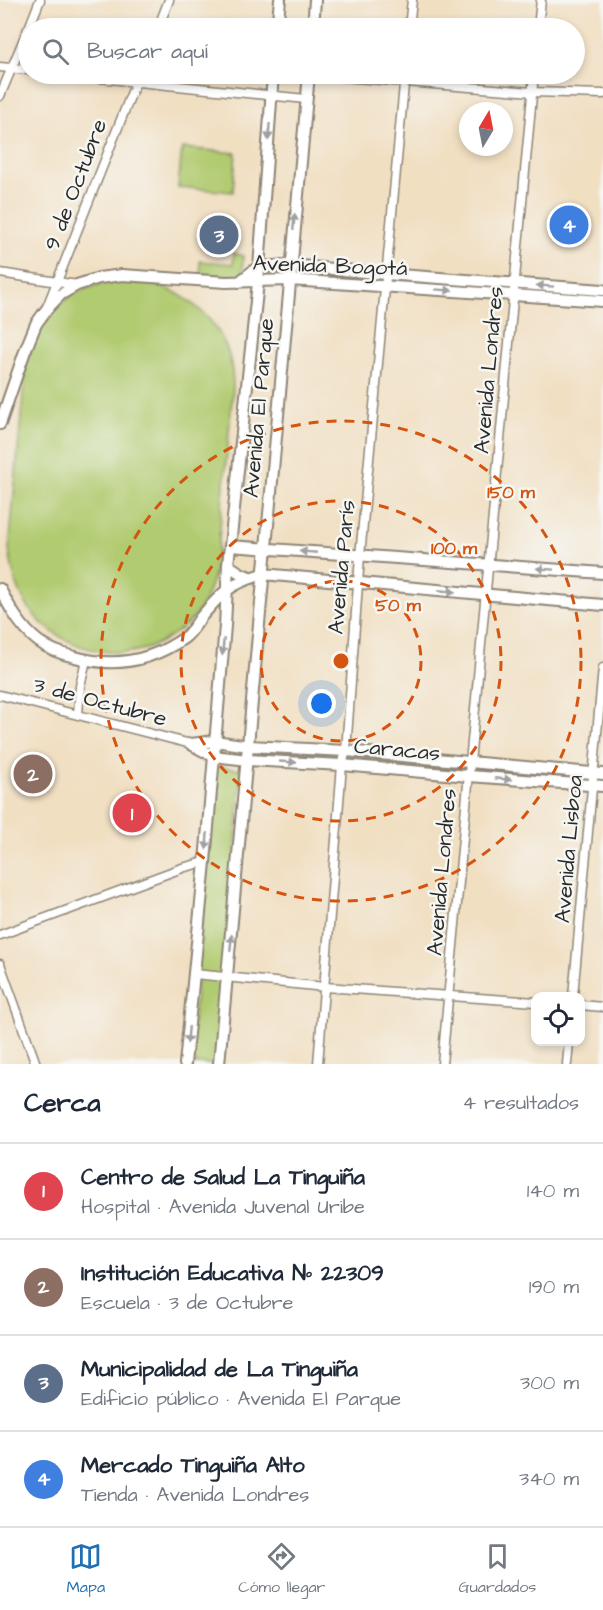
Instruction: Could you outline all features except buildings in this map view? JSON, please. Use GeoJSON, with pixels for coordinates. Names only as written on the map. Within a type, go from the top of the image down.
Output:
{"type":"FeatureCollection","features":[{"type":"Feature","properties":{"kind":"street"},"geometry":{"type":"LineString","coordinates":[[33,18],[40,0]]}},
{"type":"Feature","properties":{"kind":"street"},"geometry":{"type":"LineString","coordinates":[[162,18],[169,0]]}},
{"type":"Feature","properties":{"kind":"street"},"geometry":{"type":"LineString","coordinates":[[278,18],[280,0]]}},
{"type":"Feature","properties":{"kind":"street"},"geometry":{"type":"LineString","coordinates":[[314,18],[315,0]]}},
{"type":"Feature","properties":{"kind":"street"},"geometry":{"type":"LineString","coordinates":[[410,18],[412,0]]}},
{"type":"Feature","properties":{"kind":"street"},"geometry":{"type":"LineString","coordinates":[[539,18],[541,0]]}},
{"type":"Feature","properties":{"kind":"street"},"geometry":{"type":"LineString","coordinates":[[0,96],[18,54]]}},
{"type":"Feature","properties":{"kind":"street"},"geometry":{"type":"LineString","coordinates":[[0,67],[18,69]]}},
{"type":"Feature","properties":{"kind":"street","name":"9 de Octubre"},"geometry":{"type":"LineString","coordinates":[[46,310],[135,84]]}},
{"type":"Feature","properties":{"kind":"street"},"geometry":{"type":"LineString","coordinates":[[185,84],[306,99]]}},
{"type":"Feature","properties":{"kind":"street","name":"Avenida El Parque"},"geometry":{"type":"LineString","coordinates":[[185,1064],[205,862],[228,565],[258,282],[273,84]]}},
{"type":"Feature","properties":{"kind":"street","name":"Avenida El Parque"},"geometry":{"type":"LineString","coordinates":[[219,1064],[290,280],[294,266],[307,84]]}},
{"type":"Feature","properties":{"kind":"street","name":"Avenida París"},"geometry":{"type":"LineString","coordinates":[[318,1064],[342,765],[346,751],[360,556],[403,84]]}},
{"type":"Feature","properties":{"kind":"street"},"geometry":{"type":"LineString","coordinates":[[459,84],[532,92],[603,94]]}},
{"type":"Feature","properties":{"kind":"street","name":"Avenida Londres"},"geometry":{"type":"LineString","coordinates":[[442,1064],[533,84]]}},
{"type":"Feature","properties":{"kind":"street","name":"Avenida Bogotá"},"geometry":{"type":"LineString","coordinates":[[258,267],[294,266],[386,274],[603,301]]}},
{"type":"Feature","properties":{"kind":"street"},"geometry":{"type":"LineString","coordinates":[[239,282],[258,267]]}},
{"type":"Feature","properties":{"kind":"street"},"geometry":{"type":"LineString","coordinates":[[0,273],[77,285]]}},
{"type":"Feature","properties":{"kind":"street","name":"Avenida Bogotá"},"geometry":{"type":"LineString","coordinates":[[0,424],[36,324],[60,295],[77,285],[99,278],[122,275],[239,282],[290,280],[385,286],[603,290]]}},
{"type":"Feature","properties":{"kind":"street"},"geometry":{"type":"LineString","coordinates":[[230,546],[603,573]]}},
{"type":"Feature","properties":{"kind":"street"},"geometry":{"type":"LineString","coordinates":[[228,565],[252,578]]}},
{"type":"Feature","properties":{"kind":"street"},"geometry":{"type":"LineString","coordinates":[[0,589],[19,622],[37,640],[65,655],[105,663],[144,658],[166,649],[186,637],[227,588],[263,574],[603,604]]}},
{"type":"Feature","properties":{"kind":"street"},"geometry":{"type":"LineString","coordinates":[[201,617],[218,620],[225,626]]}},
{"type":"Feature","properties":{"kind":"street"},"geometry":{"type":"LineString","coordinates":[[78,715],[80,686],[86,660]]}},
{"type":"Feature","properties":{"kind":"street","name":"Avenida Lisboa"},"geometry":{"type":"LineString","coordinates":[[573,992],[598,786],[603,668]]}},
{"type":"Feature","properties":{"kind":"street","name":"3 de Octubre"},"geometry":{"type":"LineString","coordinates":[[0,695],[191,744]]}},
{"type":"Feature","properties":{"kind":"street"},"geometry":{"type":"LineString","coordinates":[[191,744],[215,741],[249,746],[346,751],[598,773]]}},
{"type":"Feature","properties":{"kind":"street","name":"Caracas"},"geometry":{"type":"LineString","coordinates":[[191,744],[213,756],[248,760],[342,765],[598,786]]}},
{"type":"Feature","properties":{"kind":"street"},"geometry":{"type":"LineString","coordinates":[[0,935],[182,868],[205,862]]}},
{"type":"Feature","properties":{"kind":"street"},"geometry":{"type":"LineString","coordinates":[[0,964],[36,1064]]}},
{"type":"Feature","properties":{"kind":"street"},"geometry":{"type":"LineString","coordinates":[[194,974],[325,987],[531,1002]]}},
{"type":"Feature","properties":{"kind":"street"},"geometry":{"type":"LineString","coordinates":[[585,1005],[603,1007]]}},
{"type":"Feature","properties":{"kind":"street"},"geometry":{"type":"LineString","coordinates":[[567,1064],[569,1046]]}},
{"type":"Feature","properties":{"kind":"green space"},"geometry":{"type":"Polygon","coordinates":[[[182,148],[236,153],[233,192],[178,187],[182,148]]]}},
{"type":"Feature","properties":{"kind":"green space"},"geometry":{"type":"Polygon","coordinates":[[[234,253],[243,256],[243,278],[201,273],[200,261],[233,264],[234,253]]]}},
{"type":"Feature","properties":{"kind":"green space"},"geometry":{"type":"Polygon","coordinates":[[[114,282],[143,282],[160,286],[196,307],[216,328],[223,340],[228,352],[233,384],[217,557],[207,595],[197,613],[178,631],[151,647],[126,652],[89,649],[55,633],[40,621],[28,607],[19,590],[9,550],[25,372],[36,338],[53,310],[65,300],[95,286],[114,282]]]}},
{"type":"Feature","properties":{"kind":"green space"},"geometry":{"type":"Polygon","coordinates":[[[217,766],[241,770],[220,1064],[189,1064],[217,766]]]}},
{"type":"Feature","properties":{"kind":"place","name":"Mercado Tinguiña Alto"},"geometry":{"type":"Point","coordinates":[569,225]}},
{"type":"Feature","properties":{"kind":"place","name":"Municipalidad de La Tinguiña"},"geometry":{"type":"Point","coordinates":[219,235]}},
{"type":"Feature","properties":{"kind":"place","name":"Institución Educativa Nº 22309"},"geometry":{"type":"Point","coordinates":[33,774]}},
{"type":"Feature","properties":{"kind":"place","name":"Centro de Salud La Tinguiña"},"geometry":{"type":"Point","coordinates":[132,813]}}]}
